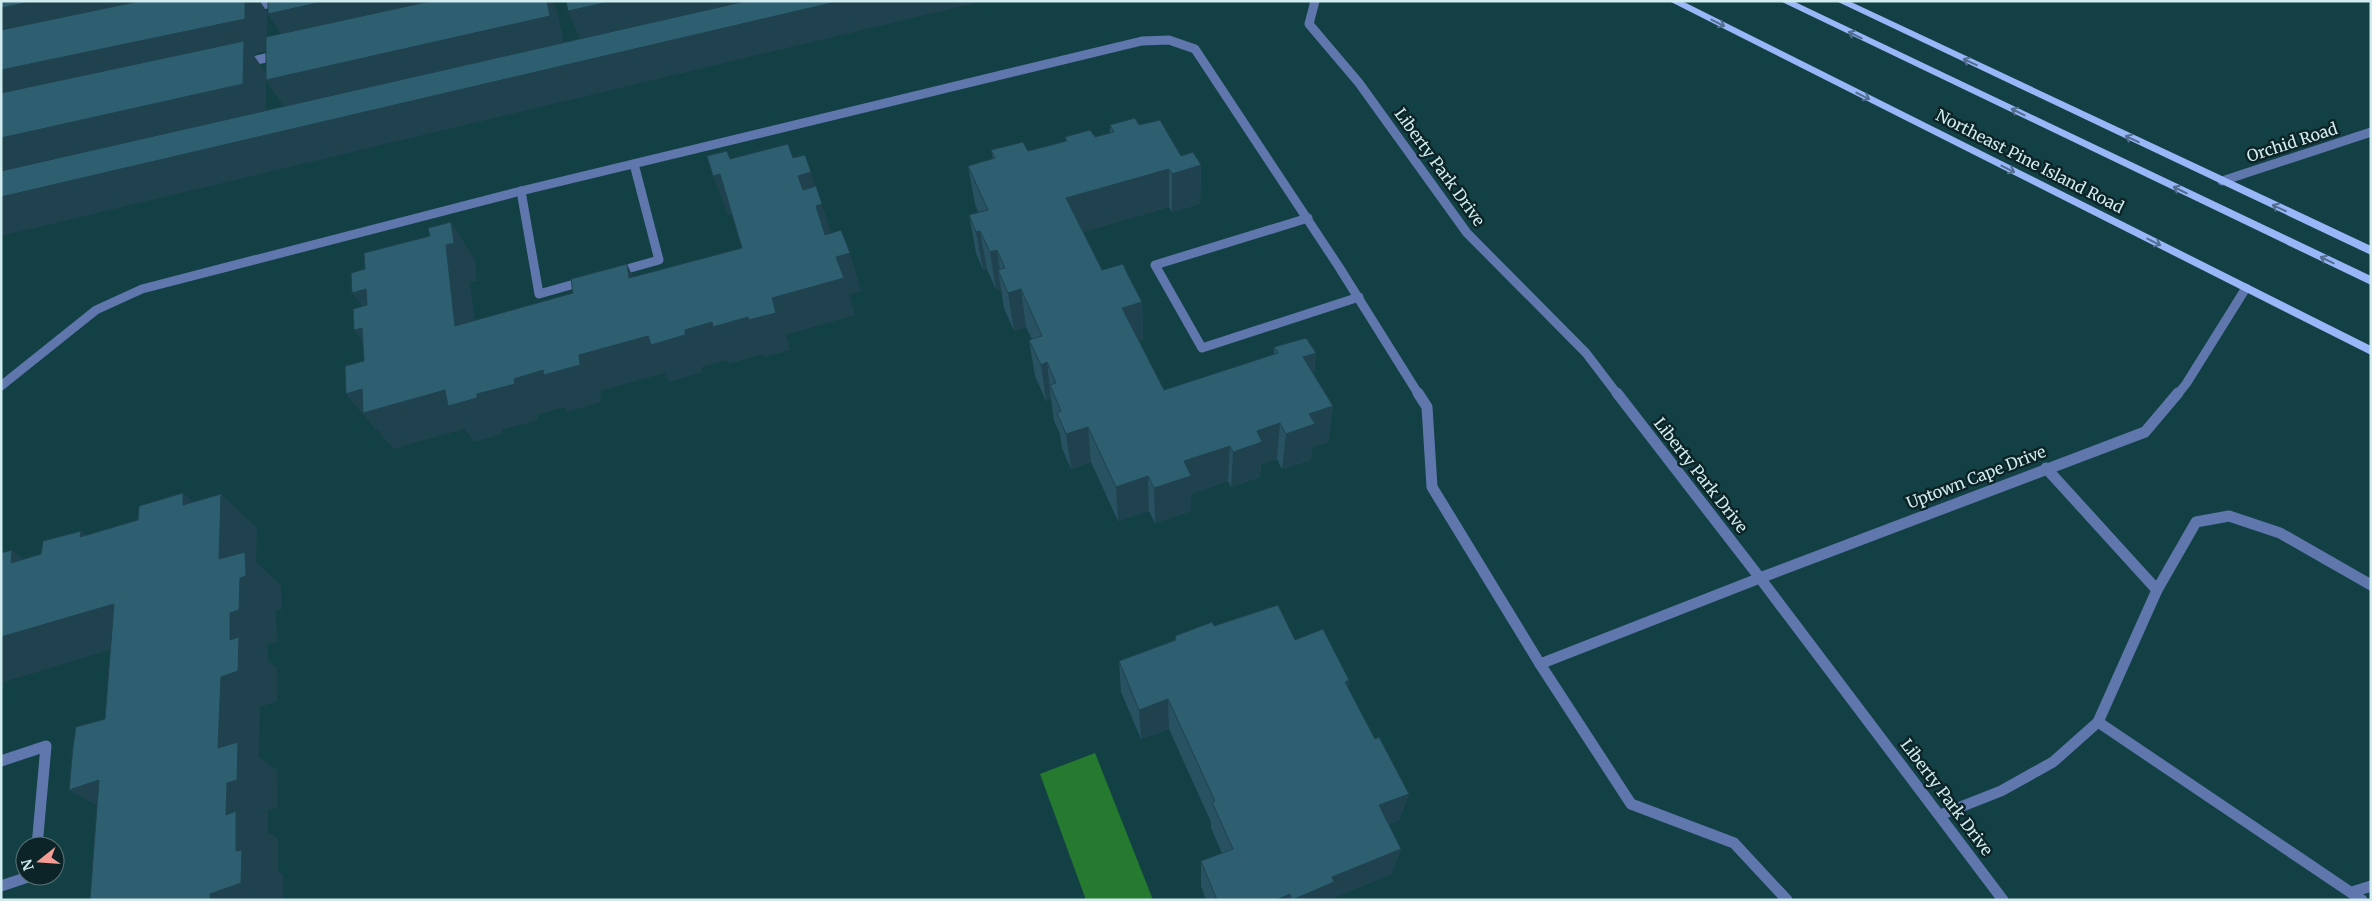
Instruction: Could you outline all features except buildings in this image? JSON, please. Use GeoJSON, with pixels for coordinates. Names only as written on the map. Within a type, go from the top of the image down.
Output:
{"type":"FeatureCollection","features":[{"type":"Feature","properties":{"kind":"main road","name":"Northeast Pine Island Road"},"geometry":{"type":"LineString","coordinates":[[1674,1],[2371,350]]}},
{"type":"Feature","properties":{"kind":"main road"},"geometry":{"type":"LineString","coordinates":[[1785,1],[2371,281]]}},
{"type":"Feature","properties":{"kind":"main road"},"geometry":{"type":"LineString","coordinates":[[1842,1],[2371,252]]}},
{"type":"Feature","properties":{"kind":"street"},"geometry":{"type":"LineString","coordinates":[[241,9],[280,1]]}},
{"type":"Feature","properties":{"kind":"street","name":"Liberty Park Drive"},"geometry":{"type":"LineString","coordinates":[[1316,1],[1309,24],[1359,83],[1467,233],[1586,353],[1760,578],[2003,900]]}},
{"type":"Feature","properties":{"kind":"street"},"geometry":{"type":"LineString","coordinates":[[1,386],[96,310],[142,289],[521,192],[1133,43],[1170,40],[1195,49],[1308,218],[1428,407],[1432,487],[1540,664],[1631,804],[1734,843],[1787,900]]}},
{"type":"Feature","properties":{"kind":"street"},"geometry":{"type":"LineString","coordinates":[[234,65],[292,53]]}},
{"type":"Feature","properties":{"kind":"street","name":"Orchid Road"},"geometry":{"type":"LineString","coordinates":[[2222,181],[2371,132]]}},
{"type":"Feature","properties":{"kind":"street"},"geometry":{"type":"LineString","coordinates":[[521,192],[539,294],[659,260],[634,164]]}},
{"type":"Feature","properties":{"kind":"street"},"geometry":{"type":"LineString","coordinates":[[1308,218],[1155,265],[1202,348],[1359,298]]}},
{"type":"Feature","properties":{"kind":"street","name":"Uptown Cape Drive"},"geometry":{"type":"LineString","coordinates":[[1540,664],[2046,468],[2145,432],[2186,384],[2246,288]]}},
{"type":"Feature","properties":{"kind":"street"},"geometry":{"type":"LineString","coordinates":[[2046,468],[2157,590]]}},
{"type":"Feature","properties":{"kind":"street"},"geometry":{"type":"LineString","coordinates":[[1940,815],[2001,791],[2053,762],[2098,722],[2157,590],[2196,522],[2229,516],[2280,533],[2371,585]]}},
{"type":"Feature","properties":{"kind":"street"},"geometry":{"type":"LineString","coordinates":[[2098,722],[2362,900]]}},
{"type":"Feature","properties":{"kind":"street"},"geometry":{"type":"LineString","coordinates":[[1,761],[46,746],[38,836]]}},
{"type":"Feature","properties":{"kind":"street"},"geometry":{"type":"LineString","coordinates":[[1,886],[15,881]]}},
{"type":"Feature","properties":{"kind":"street"},"geometry":{"type":"LineString","coordinates":[[2352,892],[2371,886]]}},
{"type":"Feature","properties":{"kind":"shaded area"},"geometry":{"type":"Polygon","coordinates":[[[1095,753],[1153,900],[1086,900],[1040,774],[1095,753]]]}}]}
